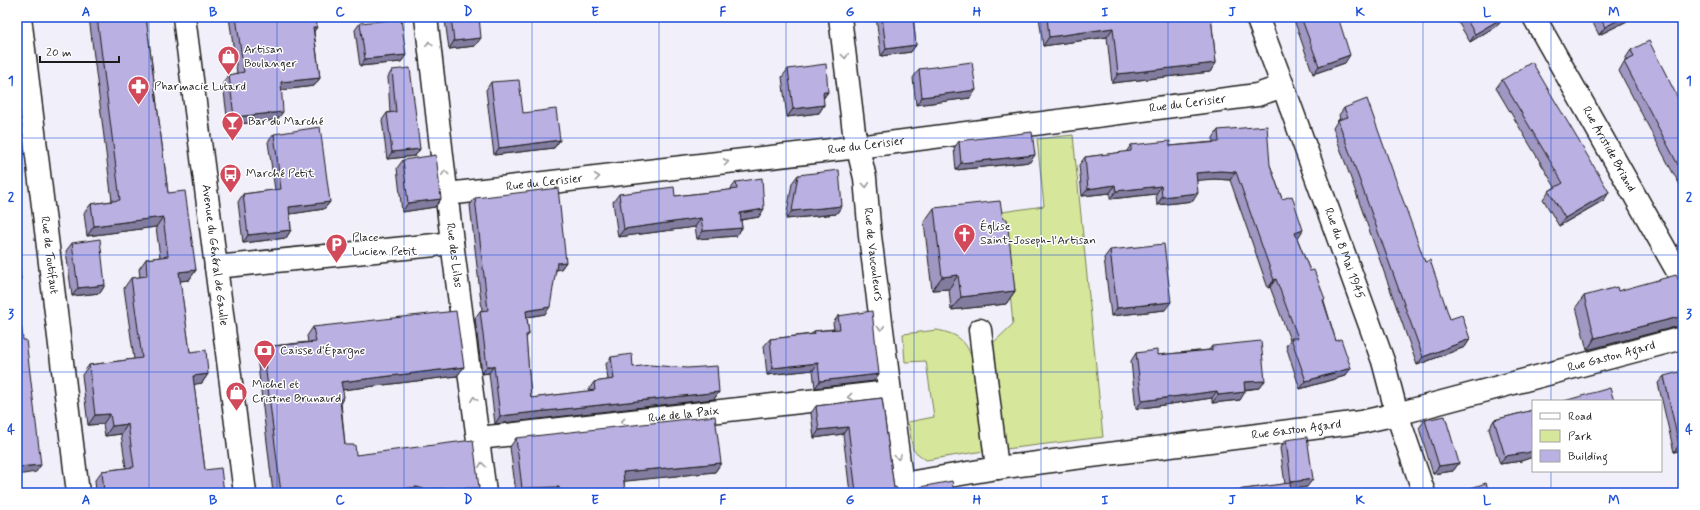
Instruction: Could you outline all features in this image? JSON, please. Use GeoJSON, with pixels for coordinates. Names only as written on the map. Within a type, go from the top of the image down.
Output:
{"type":"FeatureCollection","features":[{"type":"Feature","properties":{"kind":"street","name":"Rue de Toutifaut"},"geometry":{"type":"LineString","coordinates":[[20,17],[78,493]]}},
{"type":"Feature","properties":{"kind":"street","name":"Avenue du Général de Gaulle"},"geometry":{"type":"LineString","coordinates":[[184,17],[245,493]]}},
{"type":"Feature","properties":{"kind":"street","name":"Rue des Lilas"},"geometry":{"type":"LineString","coordinates":[[426,17],[452,242],[479,438],[485,493]]}},
{"type":"Feature","properties":{"kind":"street","name":"Rue de Vaucouleurs"},"geometry":{"type":"LineString","coordinates":[[840,17],[854,132],[865,178],[870,236],[902,489]]}},
{"type":"Feature","properties":{"kind":"street","name":"Rue du 8 Mai 1945"},"geometry":{"type":"LineString","coordinates":[[1257,17],[1284,86],[1383,361],[1397,414],[1424,493]]}},
{"type":"Feature","properties":{"kind":"street","name":"Rue Aristide Briand"},"geometry":{"type":"LineString","coordinates":[[1534,17],[1683,281]]}},
{"type":"Feature","properties":{"kind":"street","name":"Rue du Cerisier"},"geometry":{"type":"LineString","coordinates":[[447,194],[858,147],[1256,95],[1284,86]]}},
{"type":"Feature","properties":{"kind":"street"},"geometry":{"type":"LineString","coordinates":[[216,267],[435,246],[452,242]]}},
{"type":"Feature","properties":{"kind":"street"},"geometry":{"type":"LineString","coordinates":[[980,330],[997,468]]}},
{"type":"Feature","properties":{"kind":"street","name":"Rue Gaston Agard"},"geometry":{"type":"LineString","coordinates":[[902,489],[997,468],[1361,422],[1397,414],[1683,338]]}},
{"type":"Feature","properties":{"kind":"street","name":"Rue de la Paix"},"geometry":{"type":"LineString","coordinates":[[479,438],[889,392]]}},
{"type":"Feature","properties":{"kind":"green space"},"geometry":{"type":"Polygon","coordinates":[[[1073,135],[1103,437],[1006,449],[992,344],[1013,324],[1002,212],[1044,206],[1037,139],[1073,135]]]}},
{"type":"Feature","properties":{"kind":"green space"},"geometry":{"type":"Polygon","coordinates":[[[937,330],[950,333],[959,338],[966,346],[972,358],[984,451],[926,460],[913,450],[908,422],[934,417],[926,361],[905,362],[903,334],[937,330]]]}},
{"type":"Feature","properties":{"kind":"building"},"geometry":{"type":"Polygon","coordinates":[[[97,17],[146,17],[168,193],[185,191],[196,270],[179,272],[190,352],[206,350],[208,374],[193,376],[205,470],[221,468],[224,493],[104,492],[102,471],[134,467],[128,424],[112,426],[110,414],[95,415],[89,365],[142,358],[131,278],[147,276],[146,259],[168,256],[163,217],[94,226],[91,204],[120,200],[97,17]]]}},
{"type":"Feature","properties":{"kind":"building"},"geometry":{"type":"Polygon","coordinates":[[[236,17],[316,17],[317,27],[313,27],[320,78],[281,82],[283,112],[234,117],[229,75],[244,72],[236,17]]]}},
{"type":"Feature","properties":{"kind":"building"},"geometry":{"type":"Polygon","coordinates":[[[451,17],[479,17],[481,38],[454,41],[451,17]]]}},
{"type":"Feature","properties":{"kind":"building"},"geometry":{"type":"Polygon","coordinates":[[[882,17],[913,17],[916,45],[886,49],[882,17]]]}},
{"type":"Feature","properties":{"kind":"building"},"geometry":{"type":"Polygon","coordinates":[[[1047,17],[1211,17],[1216,63],[1118,74],[1113,28],[1049,37],[1047,17]]]}},
{"type":"Feature","properties":{"kind":"building"},"geometry":{"type":"Polygon","coordinates":[[[1301,17],[1338,17],[1350,55],[1319,66],[1301,17]]]}},
{"type":"Feature","properties":{"kind":"building"},"geometry":{"type":"Polygon","coordinates":[[[1465,17],[1504,17],[1475,34],[1465,17]]]}},
{"type":"Feature","properties":{"kind":"building"},"geometry":{"type":"Polygon","coordinates":[[[1600,17],[1624,17],[1605,27],[1600,17]]]}},
{"type":"Feature","properties":{"kind":"building"},"geometry":{"type":"Polygon","coordinates":[[[401,19],[406,55],[365,59],[360,23],[401,19]]]}},
{"type":"Feature","properties":{"kind":"building"},"geometry":{"type":"Polygon","coordinates":[[[1649,41],[1683,108],[1683,172],[1624,62],[1634,57],[1631,50],[1649,41]]]}},
{"type":"Feature","properties":{"kind":"building"},"geometry":{"type":"Polygon","coordinates":[[[972,62],[976,90],[922,97],[919,69],[972,62]]]}},
{"type":"Feature","properties":{"kind":"building"},"geometry":{"type":"Polygon","coordinates":[[[1532,62],[1609,192],[1565,218],[1549,191],[1563,183],[1502,80],[1532,62]]]}},
{"type":"Feature","properties":{"kind":"building"},"geometry":{"type":"Polygon","coordinates":[[[826,64],[828,92],[823,92],[824,105],[793,109],[788,69],[826,64]]]}},
{"type":"Feature","properties":{"kind":"building"},"geometry":{"type":"Polygon","coordinates":[[[410,68],[420,149],[392,152],[387,113],[396,112],[392,70],[410,68]]]}},
{"type":"Feature","properties":{"kind":"building"},"geometry":{"type":"Polygon","coordinates":[[[519,80],[523,113],[556,109],[560,140],[499,148],[491,82],[519,80]]]}},
{"type":"Feature","properties":{"kind":"building"},"geometry":{"type":"Polygon","coordinates":[[[1367,99],[1425,262],[1430,260],[1450,319],[1462,315],[1470,339],[1423,357],[1338,120],[1348,117],[1344,108],[1367,99]]]}},
{"type":"Feature","properties":{"kind":"building"},"geometry":{"type":"Polygon","coordinates":[[[1267,126],[1270,165],[1282,199],[1292,196],[1303,230],[1295,233],[1310,271],[1314,270],[1325,299],[1323,300],[1336,341],[1341,339],[1351,368],[1306,381],[1291,338],[1298,338],[1276,279],[1274,280],[1236,172],[1220,171],[1196,173],[1198,193],[1162,197],[1161,186],[1116,191],[1115,185],[1088,189],[1085,157],[1131,151],[1131,145],[1170,141],[1170,146],[1219,142],[1218,130],[1267,126]]]}},
{"type":"Feature","properties":{"kind":"building"},"geometry":{"type":"Polygon","coordinates":[[[320,127],[330,202],[289,207],[291,230],[248,235],[243,194],[281,189],[274,134],[320,127]]]}},
{"type":"Feature","properties":{"kind":"building"},"geometry":{"type":"Polygon","coordinates":[[[1032,132],[1035,155],[961,163],[959,141],[1032,132]]]}},
{"type":"Feature","properties":{"kind":"building"},"geometry":{"type":"Polygon","coordinates":[[[436,155],[441,199],[408,203],[403,160],[436,155]]]}},
{"type":"Feature","properties":{"kind":"building"},"geometry":{"type":"Polygon","coordinates":[[[839,170],[842,206],[792,211],[798,175],[839,170]]]}},
{"type":"Feature","properties":{"kind":"building"},"geometry":{"type":"Polygon","coordinates":[[[762,178],[764,209],[740,213],[742,228],[703,231],[701,218],[624,229],[619,194],[674,187],[675,196],[737,189],[736,182],[762,178]]]}},
{"type":"Feature","properties":{"kind":"building"},"geometry":{"type":"Polygon","coordinates":[[[558,188],[566,262],[557,263],[550,307],[526,311],[529,334],[526,335],[531,398],[595,390],[594,382],[614,379],[611,357],[632,354],[633,367],[650,365],[687,368],[717,366],[719,392],[500,416],[494,366],[487,366],[480,311],[488,310],[475,198],[558,188]]]}},
{"type":"Feature","properties":{"kind":"building","name":"Église Saint-Joseph-l'Artisan"},"geometry":{"type":"Polygon","coordinates":[[[1000,201],[1003,219],[1007,219],[1015,291],[961,297],[958,275],[942,277],[934,208],[1000,201]]]}},
{"type":"Feature","properties":{"kind":"building"},"geometry":{"type":"Polygon","coordinates":[[[100,239],[105,285],[78,288],[72,243],[100,239]]]}},
{"type":"Feature","properties":{"kind":"building"},"geometry":{"type":"Polygon","coordinates":[[[1164,244],[1171,302],[1117,308],[1110,250],[1164,244]]]}},
{"type":"Feature","properties":{"kind":"building"},"geometry":{"type":"Polygon","coordinates":[[[17,247],[21,279],[17,279],[17,247]]]}},
{"type":"Feature","properties":{"kind":"building"},"geometry":{"type":"Polygon","coordinates":[[[1676,275],[1683,288],[1683,316],[1595,338],[1584,296],[1617,287],[1618,291],[1676,275]]]}},
{"type":"Feature","properties":{"kind":"building"},"geometry":{"type":"Polygon","coordinates":[[[17,288],[23,340],[26,340],[41,465],[17,467],[17,288]]]}},
{"type":"Feature","properties":{"kind":"building"},"geometry":{"type":"Polygon","coordinates":[[[456,311],[464,367],[341,382],[344,397],[340,400],[345,445],[355,445],[356,455],[473,440],[479,488],[423,489],[417,487],[368,493],[281,493],[263,347],[316,342],[313,327],[456,311]]]}},
{"type":"Feature","properties":{"kind":"building"},"geometry":{"type":"Polygon","coordinates":[[[872,311],[879,374],[820,381],[818,363],[773,368],[770,339],[815,334],[814,331],[840,329],[838,316],[872,311]]]}},
{"type":"Feature","properties":{"kind":"building"},"geometry":{"type":"Polygon","coordinates":[[[1261,341],[1265,381],[1244,382],[1245,392],[1218,395],[1217,391],[1142,401],[1136,353],[1157,350],[1157,355],[1212,350],[1212,346],[1261,341]]]}},
{"type":"Feature","properties":{"kind":"building"},"geometry":{"type":"Polygon","coordinates":[[[1683,371],[1683,444],[1679,445],[1664,376],[1683,371]]]}},
{"type":"Feature","properties":{"kind":"building"},"geometry":{"type":"Polygon","coordinates":[[[1610,388],[1614,400],[1568,400],[1610,388]]]}},
{"type":"Feature","properties":{"kind":"building"},"geometry":{"type":"Polygon","coordinates":[[[882,398],[894,488],[896,487],[899,493],[852,493],[856,492],[848,427],[819,430],[816,406],[882,398]]]}},
{"type":"Feature","properties":{"kind":"building"},"geometry":{"type":"Polygon","coordinates":[[[1532,410],[1532,451],[1505,456],[1494,420],[1532,410]]]}},
{"type":"Feature","properties":{"kind":"building"},"geometry":{"type":"Polygon","coordinates":[[[715,416],[721,463],[623,472],[625,493],[559,493],[559,487],[522,488],[516,438],[715,416]]]}},
{"type":"Feature","properties":{"kind":"building"},"geometry":{"type":"Polygon","coordinates":[[[1445,416],[1459,463],[1439,466],[1425,420],[1445,416]]]}},
{"type":"Feature","properties":{"kind":"building"},"geometry":{"type":"Polygon","coordinates":[[[1307,437],[1313,479],[1291,482],[1286,440],[1307,437]]]}},
{"type":"Feature","properties":{"kind":"building"},"geometry":{"type":"Polygon","coordinates":[[[952,481],[954,493],[917,493],[920,487],[952,481]]]}},
{"type":"Feature","properties":{"kind":"building"},"geometry":{"type":"Polygon","coordinates":[[[1290,483],[1291,493],[1237,493],[1237,490],[1290,483]]]}},
{"type":"Feature","properties":{"kind":"building"},"geometry":{"type":"Polygon","coordinates":[[[1486,483],[1489,493],[1463,493],[1462,491],[1486,483]]]}},
{"type":"Feature","properties":{"kind":"place","name":"Artisan Boulanger"},"geometry":{"type":"Point","coordinates":[228,76]}},
{"type":"Feature","properties":{"kind":"place","name":"Pharmacie Lutard"},"geometry":{"type":"Point","coordinates":[139,106]}},
{"type":"Feature","properties":{"kind":"place","name":"Bar du Marché"},"geometry":{"type":"Point","coordinates":[232,142]}},
{"type":"Feature","properties":{"kind":"place","name":"Marché Petit"},"geometry":{"type":"Point","coordinates":[231,194]}},
{"type":"Feature","properties":{"kind":"place","name":"Église Saint-Joseph-l'Artisan"},"geometry":{"type":"Point","coordinates":[964,254]}},
{"type":"Feature","properties":{"kind":"place","name":"Place Lucien Petit"},"geometry":{"type":"Point","coordinates":[336,264]}},
{"type":"Feature","properties":{"kind":"place","name":"Caisse d'Épargne"},"geometry":{"type":"Point","coordinates":[264,370]}},
{"type":"Feature","properties":{"kind":"place","name":"Michel et Cristine Brunaurd"},"geometry":{"type":"Point","coordinates":[236,412]}}]}
